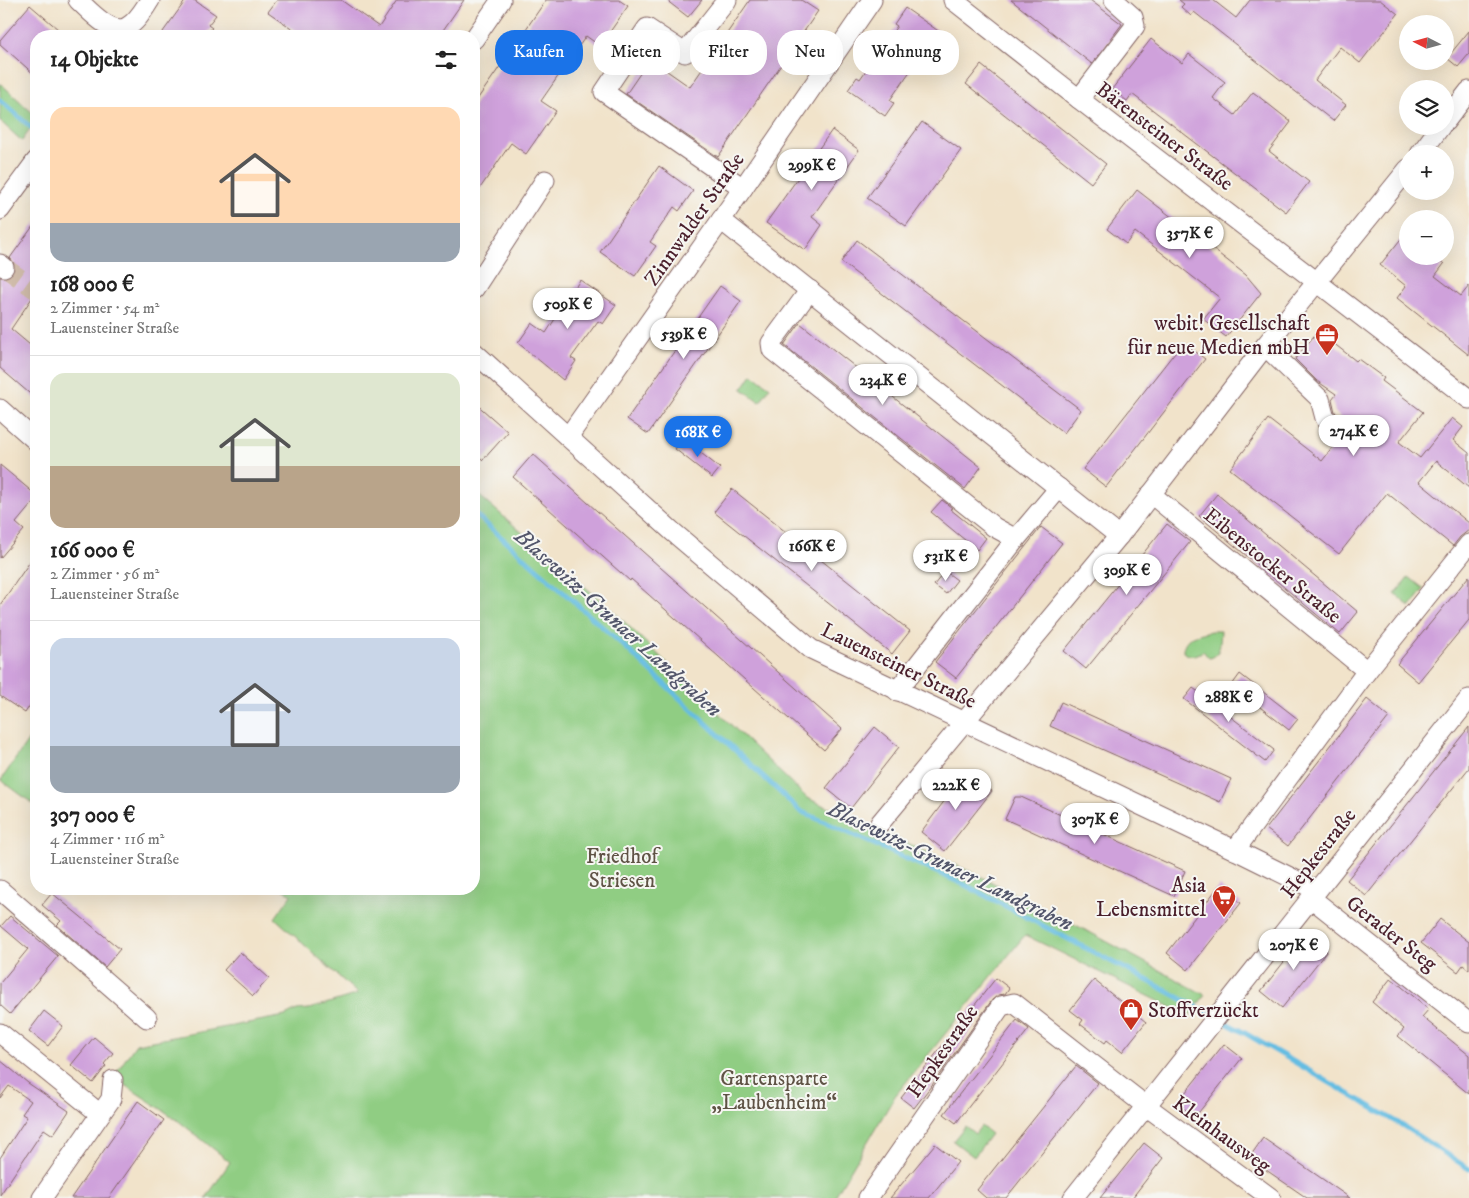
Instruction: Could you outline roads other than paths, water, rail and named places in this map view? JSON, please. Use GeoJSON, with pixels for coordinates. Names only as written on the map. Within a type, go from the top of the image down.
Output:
{"type":"FeatureCollection","features":[{"type":"Feature","properties":{"kind":"street"},"geometry":{"type":"LineString","coordinates":[[78,0],[110,28],[119,30],[127,27],[138,18],[150,0]]}},
{"type":"Feature","properties":{"kind":"street"},"geometry":{"type":"LineString","coordinates":[[727,0],[685,53],[647,28],[604,92],[743,188]]}},
{"type":"Feature","properties":{"kind":"street","name":"Zinnwalder Straße"},"geometry":{"type":"LineString","coordinates":[[568,437],[721,220],[872,0]]}},
{"type":"Feature","properties":{"kind":"street","name":"Bärensteiner Straße"},"geometry":{"type":"LineString","coordinates":[[953,0],[1078,99],[1469,399]]}},
{"type":"Feature","properties":{"kind":"street"},"geometry":{"type":"LineString","coordinates":[[1078,99],[1135,26],[1133,16],[1114,0]]}},
{"type":"Feature","properties":{"kind":"street"},"geometry":{"type":"LineString","coordinates":[[479,30],[493,3]]}},
{"type":"Feature","properties":{"kind":"street"},"geometry":{"type":"LineString","coordinates":[[1454,110],[1469,91]]}},
{"type":"Feature","properties":{"kind":"street"},"geometry":{"type":"LineString","coordinates":[[1427,145],[1435,135]]}},
{"type":"Feature","properties":{"kind":"street"},"geometry":{"type":"LineString","coordinates":[[0,210],[30,169]]}},
{"type":"Feature","properties":{"kind":"street"},"geometry":{"type":"LineString","coordinates":[[480,280],[545,180]]}},
{"type":"Feature","properties":{"kind":"street"},"geometry":{"type":"LineString","coordinates":[[880,823],[1119,536],[1316,281],[1399,181]]}},
{"type":"Feature","properties":{"kind":"street"},"geometry":{"type":"LineString","coordinates":[[721,220],[1119,536]]}},
{"type":"Feature","properties":{"kind":"street"},"geometry":{"type":"LineString","coordinates":[[810,290],[771,343],[772,350],[994,527],[1016,539]]}},
{"type":"Feature","properties":{"kind":"street"},"geometry":{"type":"LineString","coordinates":[[1265,346],[1320,399],[1325,418],[1338,431]]}},
{"type":"Feature","properties":{"kind":"street","name":"Lauensteiner Straße"},"geometry":{"type":"LineString","coordinates":[[480,357],[673,532],[811,649],[1235,850],[1314,894]]}},
{"type":"Feature","properties":{"kind":"street"},"geometry":{"type":"LineString","coordinates":[[0,409],[30,436]]}},
{"type":"Feature","properties":{"kind":"street"},"geometry":{"type":"LineString","coordinates":[[897,691],[1058,488]]}},
{"type":"Feature","properties":{"kind":"street","name":"Eibenstocker Straße"},"geometry":{"type":"LineString","coordinates":[[1151,494],[1367,671]]}},
{"type":"Feature","properties":{"kind":"street"},"geometry":{"type":"LineString","coordinates":[[1235,850],[1367,671],[1469,544]]}},
{"type":"Feature","properties":{"kind":"street","name":"Hepkestraße"},"geometry":{"type":"LineString","coordinates":[[1073,1198],[1469,698]]}},
{"type":"Feature","properties":{"kind":"street"},"geometry":{"type":"LineString","coordinates":[[0,890],[147,1018]]}},
{"type":"Feature","properties":{"kind":"street","name":"Gerader Steg"},"geometry":{"type":"LineString","coordinates":[[1314,894],[1469,1023]]}},
{"type":"Feature","properties":{"kind":"street","name":"Hepkestraße"},"geometry":{"type":"LineString","coordinates":[[868,1198],[1001,1006],[1014,1003],[1146,1106]]}},
{"type":"Feature","properties":{"kind":"street"},"geometry":{"type":"LineString","coordinates":[[0,1033],[100,1114]]}},
{"type":"Feature","properties":{"kind":"street"},"geometry":{"type":"LineString","coordinates":[[42,1198],[111,1099],[113,1080]]}},
{"type":"Feature","properties":{"kind":"street","name":"Kleinhausweg"},"geometry":{"type":"LineString","coordinates":[[1146,1106],[1271,1198]]}},
{"type":"Feature","properties":{"kind":"waterway","name":"Blasewitz‐Grunaer Landgraben"},"geometry":{"type":"LineString","coordinates":[[0,100],[30,127]]}},
{"type":"Feature","properties":{"kind":"waterway","name":"Blasewitz‐Grunaer Landgraben"},"geometry":{"type":"LineString","coordinates":[[480,518],[625,647],[800,811],[965,885],[1143,978],[1243,1032],[1397,1122],[1469,1169]]}},
{"type":"Feature","properties":{"kind":"tunnel"},"geometry":{"type":"LineString","coordinates":[[4,267],[30,286]]}},
{"type":"Feature","properties":{"kind":"place","name":"webit! Gesellschaft für neue Medien mbH"},"geometry":{"type":"Point","coordinates":[1327,356]}},
{"type":"Feature","properties":{"kind":"place","name":"Asia Lebensmittel"},"geometry":{"type":"Point","coordinates":[1224,918]}},
{"type":"Feature","properties":{"kind":"place","name":"Stoffverzückt"},"geometry":{"type":"Point","coordinates":[1131,1031]}},
{"type":"Feature","properties":{"kind":"park label","name":"Friedhof Striesen"},"geometry":{"type":"Point","coordinates":[622,868]}},
{"type":"Feature","properties":{"kind":"park label","name":"Gartensparte „Laubenheim“"},"geometry":{"type":"Point","coordinates":[774,1090]}}]}
